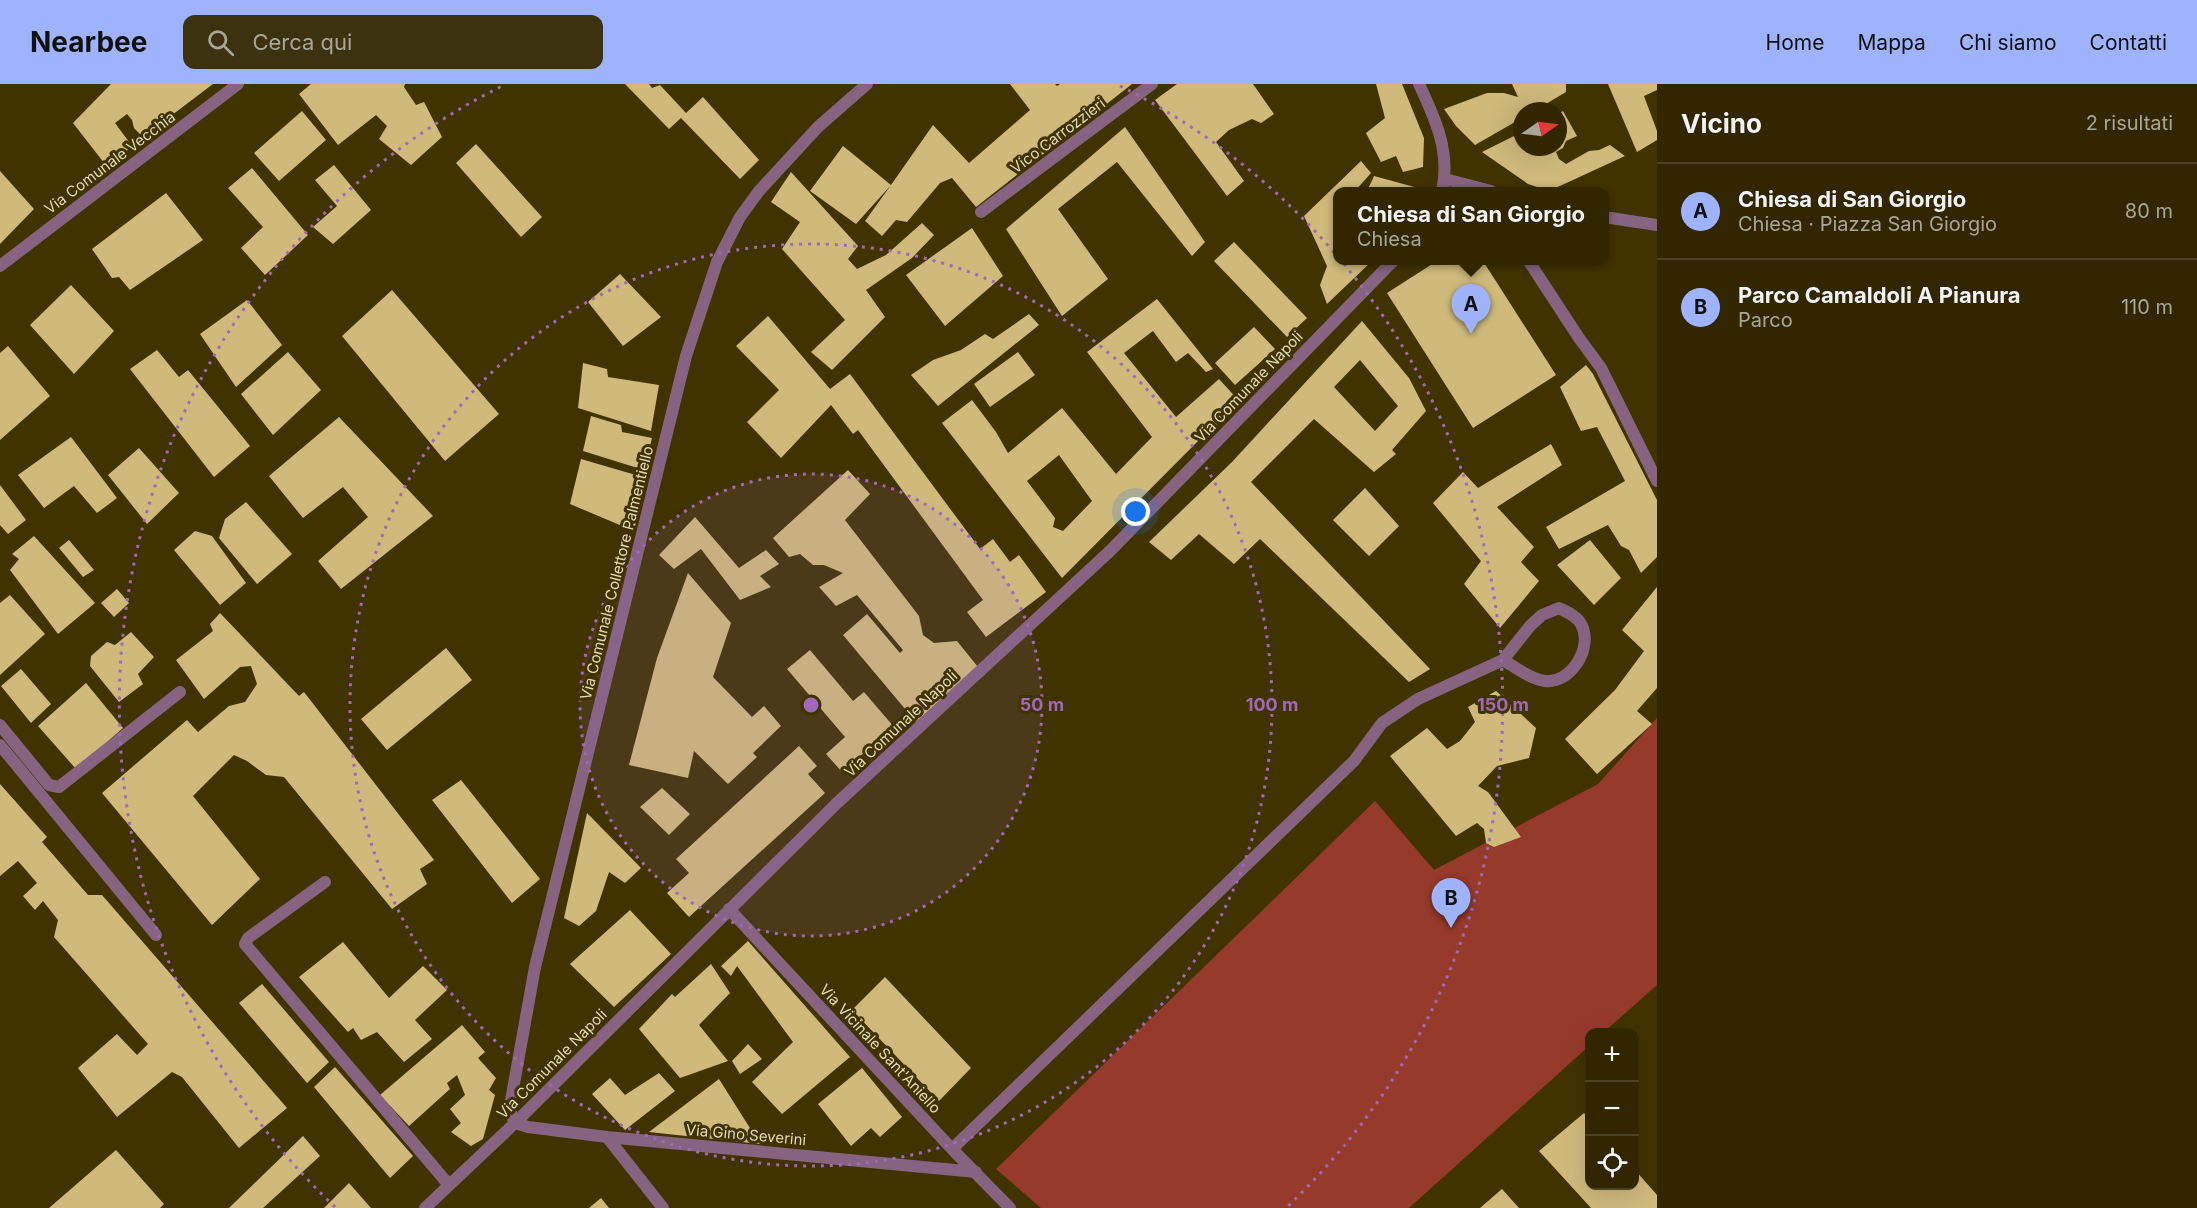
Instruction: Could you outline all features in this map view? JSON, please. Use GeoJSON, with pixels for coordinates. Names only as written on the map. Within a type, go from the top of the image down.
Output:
{"type":"FeatureCollection","features":[{"type":"Feature","properties":{"kind":"street","name":"Via Comunale Vecchia"},"geometry":{"type":"LineString","coordinates":[[0,266],[238,84]]}},
{"type":"Feature","properties":{"kind":"street","name":"Via Comunale Collettore Palmentiello"},"geometry":{"type":"LineString","coordinates":[[515,1123],[510,1106],[535,967],[686,356],[717,262],[740,217],[759,191],[818,127],[867,84]]}},
{"type":"Feature","properties":{"kind":"street","name":"Vico Carrozzieri"},"geometry":{"type":"LineString","coordinates":[[981,212],[1152,84]]}},
{"type":"Feature","properties":{"kind":"street"},"geometry":{"type":"LineString","coordinates":[[1419,84],[1439,134],[1445,166],[1443,185]]}},
{"type":"Feature","properties":{"kind":"street"},"geometry":{"type":"LineString","coordinates":[[1609,218],[1657,225]]}},
{"type":"Feature","properties":{"kind":"street","name":"Via Comunale Napoli"},"geometry":{"type":"LineString","coordinates":[[425,1208],[515,1123],[836,804],[1110,551],[1390,265]]}},
{"type":"Feature","properties":{"kind":"street"},"geometry":{"type":"LineString","coordinates":[[1531,265],[1601,368],[1657,482]]}},
{"type":"Feature","properties":{"kind":"street"},"geometry":{"type":"LineString","coordinates":[[952,1149],[1354,761],[1382,723],[1418,699],[1503,660],[1530,626],[1542,615],[1559,608],[1582,624],[1586,639],[1580,659],[1566,676],[1546,681],[1528,675],[1503,660]]}},
{"type":"Feature","properties":{"kind":"street"},"geometry":{"type":"LineString","coordinates":[[0,726],[49,785],[59,787],[180,692]]}},
{"type":"Feature","properties":{"kind":"street"},"geometry":{"type":"LineString","coordinates":[[0,746],[156,935]]}},
{"type":"Feature","properties":{"kind":"street"},"geometry":{"type":"LineString","coordinates":[[325,882],[248,938],[245,944],[449,1185]]}},
{"type":"Feature","properties":{"kind":"street","name":"Via Vicinale Sant'Aniello"},"geometry":{"type":"LineString","coordinates":[[729,909],[952,1149],[1010,1208]]}},
{"type":"Feature","properties":{"kind":"street","name":"Via Gino Severini"},"geometry":{"type":"LineString","coordinates":[[515,1123],[528,1127],[607,1137],[976,1172]]}},
{"type":"Feature","properties":{"kind":"street"},"geometry":{"type":"LineString","coordinates":[[607,1137],[663,1208]]}},
{"type":"Feature","properties":{"kind":"shaded area"},"geometry":{"type":"Polygon","coordinates":[[[1657,718],[1657,985],[1609,1028],[1585,1028],[1585,1050],[1409,1208],[1041,1208],[996,1169],[1375,801],[1434,870],[1598,784],[1657,718]]]}},
{"type":"Feature","properties":{"kind":"building"},"geometry":{"type":"Polygon","coordinates":[[[111,84],[213,84],[143,137],[134,128],[127,114],[115,123],[132,146],[108,168],[73,123],[111,84]]]}},
{"type":"Feature","properties":{"kind":"building"},"geometry":{"type":"Polygon","coordinates":[[[311,84],[405,84],[404,87],[416,105],[424,102],[442,137],[411,165],[379,139],[387,126],[376,115],[338,145],[299,94],[311,84]]]}},
{"type":"Feature","properties":{"kind":"building"},"geometry":{"type":"Polygon","coordinates":[[[625,84],[649,84],[652,88],[660,85],[686,113],[703,97],[759,160],[740,179],[681,118],[669,129],[625,84]]]}},
{"type":"Feature","properties":{"kind":"building"},"geometry":{"type":"Polygon","coordinates":[[[1010,84],[1055,84],[1057,86],[1060,84],[1132,84],[976,207],[952,178],[940,183],[907,222],[896,220],[882,236],[865,221],[933,125],[969,163],[1030,110],[1010,84]]]}},
{"type":"Feature","properties":{"kind":"building"},"geometry":{"type":"Polygon","coordinates":[[[1177,84],[1253,84],[1274,114],[1261,123],[1252,119],[1229,130],[1216,142],[1244,181],[1227,196],[1155,100],[1177,84]]]}},
{"type":"Feature","properties":{"kind":"building"},"geometry":{"type":"Polygon","coordinates":[[[1376,84],[1402,84],[1424,138],[1423,167],[1403,172],[1396,156],[1381,162],[1366,133],[1385,118],[1376,84]]]}},
{"type":"Feature","properties":{"kind":"building"},"geometry":{"type":"Polygon","coordinates":[[[1512,84],[1566,84],[1566,92],[1549,102],[1513,102],[1513,123],[1475,145],[1456,126],[1444,109],[1487,93],[1504,93],[1518,97],[1512,84]]]}},
{"type":"Feature","properties":{"kind":"building"},"geometry":{"type":"Polygon","coordinates":[[[1608,84],[1657,84],[1657,90],[1644,96],[1657,131],[1657,140],[1637,152],[1608,84]]]}},
{"type":"Feature","properties":{"kind":"building"},"geometry":{"type":"Polygon","coordinates":[[[302,111],[326,140],[279,181],[254,153],[302,111]]]}},
{"type":"Feature","properties":{"kind":"building"},"geometry":{"type":"Polygon","coordinates":[[[1567,118],[1577,136],[1567,141],[1567,118]]]}},
{"type":"Feature","properties":{"kind":"building"},"geometry":{"type":"Polygon","coordinates":[[[1125,127],[1205,242],[1192,256],[1117,162],[1058,209],[1108,279],[1062,316],[1006,229],[1125,127]]]}},
{"type":"Feature","properties":{"kind":"building"},"geometry":{"type":"Polygon","coordinates":[[[1513,136],[1513,156],[1558,156],[1566,164],[1589,151],[1610,145],[1625,156],[1558,187],[1537,187],[1528,184],[1482,152],[1513,136]]]}},
{"type":"Feature","properties":{"kind":"building"},"geometry":{"type":"Polygon","coordinates":[[[476,144],[542,217],[521,237],[456,163],[476,144]]]}},
{"type":"Feature","properties":{"kind":"building"},"geometry":{"type":"Polygon","coordinates":[[[843,146],[891,185],[856,224],[810,191],[843,146]]]}},
{"type":"Feature","properties":{"kind":"building"},"geometry":{"type":"Polygon","coordinates":[[[1361,161],[1371,173],[1359,187],[1334,187],[1361,161]]]}},
{"type":"Feature","properties":{"kind":"building"},"geometry":{"type":"Polygon","coordinates":[[[334,165],[371,210],[333,244],[313,227],[337,206],[315,180],[334,165]]]}},
{"type":"Feature","properties":{"kind":"building"},"geometry":{"type":"Polygon","coordinates":[[[252,168],[308,235],[265,275],[241,248],[263,227],[228,188],[252,168]]]}},
{"type":"Feature","properties":{"kind":"building"},"geometry":{"type":"Polygon","coordinates":[[[0,171],[34,209],[0,244],[0,171]]]}},
{"type":"Feature","properties":{"kind":"building"},"geometry":{"type":"Polygon","coordinates":[[[791,172],[858,246],[848,259],[857,269],[886,255],[922,223],[934,235],[912,258],[866,290],[885,317],[832,370],[811,352],[845,320],[782,249],[800,222],[771,202],[791,172]]]}},
{"type":"Feature","properties":{"kind":"building"},"geometry":{"type":"Polygon","coordinates":[[[1374,176],[1414,187],[1369,187],[1374,176]]]}},
{"type":"Feature","properties":{"kind":"building"},"geometry":{"type":"Polygon","coordinates":[[[1333,188],[1333,265],[1368,265],[1327,304],[1320,285],[1327,266],[1304,216],[1333,188]]]}},
{"type":"Feature","properties":{"kind":"building"},"geometry":{"type":"Polygon","coordinates":[[[166,193],[203,240],[130,290],[119,277],[112,278],[92,249],[166,193]]]}},
{"type":"Feature","properties":{"kind":"building"},"geometry":{"type":"Polygon","coordinates":[[[972,228],[1003,276],[945,326],[906,275],[972,228]]]}},
{"type":"Feature","properties":{"kind":"building"},"geometry":{"type":"Polygon","coordinates":[[[1234,242],[1307,318],[1287,337],[1214,261],[1234,242]]]}},
{"type":"Feature","properties":{"kind":"building"},"geometry":{"type":"Polygon","coordinates":[[[1431,265],[1486,265],[1556,375],[1473,428],[1387,293],[1431,265]]]}},
{"type":"Feature","properties":{"kind":"building"},"geometry":{"type":"Polygon","coordinates":[[[620,274],[661,317],[623,346],[588,302],[620,274]]]}},
{"type":"Feature","properties":{"kind":"building"},"geometry":{"type":"Polygon","coordinates":[[[71,285],[114,331],[74,374],[30,325],[71,285]]]}},
{"type":"Feature","properties":{"kind":"building"},"geometry":{"type":"Polygon","coordinates":[[[392,290],[499,414],[445,461],[342,336],[392,290]]]}},
{"type":"Feature","properties":{"kind":"building"},"geometry":{"type":"Polygon","coordinates":[[[1157,299],[1213,369],[1206,372],[1188,353],[1176,362],[1153,331],[1124,353],[1176,417],[1219,379],[1241,403],[1197,442],[1062,578],[942,423],[972,400],[996,432],[1008,453],[1062,408],[1116,474],[1152,437],[1087,352],[1157,299]],[[1059,455],[1027,481],[1055,518],[1053,527],[1063,531],[1092,501],[1059,455]]]}},
{"type":"Feature","properties":{"kind":"building"},"geometry":{"type":"Polygon","coordinates":[[[247,300],[282,345],[236,387],[200,334],[247,300]]]}},
{"type":"Feature","properties":{"kind":"building"},"geometry":{"type":"Polygon","coordinates":[[[1029,314],[1039,325],[938,406],[911,375],[933,360],[961,350],[985,334],[993,339],[1029,314]]]}},
{"type":"Feature","properties":{"kind":"building"},"geometry":{"type":"Polygon","coordinates":[[[768,316],[830,389],[850,374],[980,549],[993,539],[1010,562],[1019,555],[1046,592],[986,637],[967,612],[983,600],[858,430],[853,434],[831,405],[781,458],[747,422],[779,390],[736,346],[768,316]]]}},
{"type":"Feature","properties":{"kind":"building"},"geometry":{"type":"Polygon","coordinates":[[[1362,321],[1409,378],[1426,411],[1392,450],[1396,454],[1374,472],[1314,419],[1251,482],[1430,669],[1409,682],[1260,539],[1234,564],[1199,534],[1171,560],[1149,542],[1232,462],[1362,321]],[[1360,360],[1334,387],[1375,431],[1398,406],[1360,360]]]}},
{"type":"Feature","properties":{"kind":"building"},"geometry":{"type":"Polygon","coordinates":[[[1254,327],[1275,349],[1235,385],[1215,363],[1254,327]]]}},
{"type":"Feature","properties":{"kind":"building"},"geometry":{"type":"Polygon","coordinates":[[[8,346],[50,396],[0,440],[0,353],[8,346]]]}},
{"type":"Feature","properties":{"kind":"building"},"geometry":{"type":"Polygon","coordinates":[[[157,350],[179,377],[188,370],[250,446],[214,477],[130,369],[157,350]]]}},
{"type":"Feature","properties":{"kind":"building"},"geometry":{"type":"Polygon","coordinates":[[[288,352],[321,390],[273,435],[241,394],[288,352]]]}},
{"type":"Feature","properties":{"kind":"building"},"geometry":{"type":"Polygon","coordinates":[[[1018,352],[1035,375],[990,407],[974,384],[1018,352]]]}},
{"type":"Feature","properties":{"kind":"building"},"geometry":{"type":"Polygon","coordinates":[[[583,363],[607,369],[608,377],[659,385],[651,431],[578,408],[583,363]]]}},
{"type":"Feature","properties":{"kind":"building"},"geometry":{"type":"Polygon","coordinates":[[[1586,365],[1593,374],[1657,500],[1657,557],[1641,573],[1629,550],[1621,546],[1608,525],[1559,549],[1546,527],[1625,481],[1597,427],[1581,431],[1560,387],[1586,365]]]}},
{"type":"Feature","properties":{"kind":"building"},"geometry":{"type":"Polygon","coordinates":[[[591,416],[621,425],[622,432],[652,438],[644,470],[583,451],[591,416]]]}},
{"type":"Feature","properties":{"kind":"building"},"geometry":{"type":"Polygon","coordinates":[[[339,417],[433,516],[341,589],[318,561],[368,517],[343,487],[303,518],[269,476],[339,417]]]}},
{"type":"Feature","properties":{"kind":"building"},"geometry":{"type":"Polygon","coordinates":[[[71,437],[117,498],[97,513],[74,486],[44,508],[18,475],[71,437]]]}},
{"type":"Feature","properties":{"kind":"building"},"geometry":{"type":"Polygon","coordinates":[[[1551,444],[1562,465],[1497,507],[1534,547],[1521,562],[1539,581],[1500,628],[1464,584],[1481,561],[1433,503],[1463,472],[1478,488],[1551,444]]]}},
{"type":"Feature","properties":{"kind":"building"},"geometry":{"type":"Polygon","coordinates":[[[139,448],[179,493],[147,524],[108,475],[139,448]]]}},
{"type":"Feature","properties":{"kind":"building"},"geometry":{"type":"Polygon","coordinates":[[[581,459],[646,478],[634,531],[570,504],[581,459]]]}},
{"type":"Feature","properties":{"kind":"building"},"geometry":{"type":"Polygon","coordinates":[[[848,470],[870,494],[845,520],[919,616],[923,635],[934,643],[957,641],[978,667],[916,722],[843,635],[867,614],[900,653],[903,650],[857,595],[836,606],[819,587],[843,573],[824,565],[813,565],[800,554],[789,557],[773,538],[848,470]]]}},
{"type":"Feature","properties":{"kind":"building"},"geometry":{"type":"Polygon","coordinates":[[[0,485],[26,520],[8,534],[0,525],[0,485]]]}},
{"type":"Feature","properties":{"kind":"building"},"geometry":{"type":"Polygon","coordinates":[[[1365,488],[1399,526],[1369,556],[1333,520],[1365,488]]]}},
{"type":"Feature","properties":{"kind":"building"},"geometry":{"type":"Polygon","coordinates":[[[246,502],[292,554],[257,584],[219,538],[225,519],[246,502]]]}},
{"type":"Feature","properties":{"kind":"building"},"geometry":{"type":"Polygon","coordinates":[[[695,517],[739,568],[766,550],[779,564],[760,576],[771,587],[740,600],[701,549],[674,569],[659,555],[695,517]]]}},
{"type":"Feature","properties":{"kind":"building"},"geometry":{"type":"Polygon","coordinates":[[[195,531],[212,536],[246,583],[220,605],[174,550],[195,531]]]}},
{"type":"Feature","properties":{"kind":"building"},"geometry":{"type":"Polygon","coordinates":[[[34,536],[95,603],[58,634],[10,570],[19,559],[12,554],[34,536]]]}},
{"type":"Feature","properties":{"kind":"building"},"geometry":{"type":"Polygon","coordinates":[[[69,540],[94,570],[83,577],[59,548],[69,540]]]}},
{"type":"Feature","properties":{"kind":"building"},"geometry":{"type":"Polygon","coordinates":[[[1590,540],[1621,578],[1594,605],[1557,565],[1590,540]]]}},
{"type":"Feature","properties":{"kind":"building"},"geometry":{"type":"Polygon","coordinates":[[[688,573],[731,623],[713,677],[752,717],[764,706],[781,726],[753,753],[757,757],[728,784],[694,751],[688,778],[629,765],[657,658],[688,573]]]}},
{"type":"Feature","properties":{"kind":"building"},"geometry":{"type":"Polygon","coordinates":[[[1657,587],[1657,688],[1637,711],[1652,724],[1597,774],[1565,739],[1615,690],[1644,651],[1622,630],[1657,587]]]}},
{"type":"Feature","properties":{"kind":"building"},"geometry":{"type":"Polygon","coordinates":[[[117,589],[129,603],[114,617],[101,603],[117,589]]]}},
{"type":"Feature","properties":{"kind":"building"},"geometry":{"type":"Polygon","coordinates":[[[10,595],[45,634],[0,675],[0,603],[10,595]]]}},
{"type":"Feature","properties":{"kind":"building"},"geometry":{"type":"Polygon","coordinates":[[[220,613],[299,696],[304,692],[434,860],[420,869],[427,884],[392,909],[284,777],[266,775],[247,761],[234,755],[193,796],[260,879],[212,925],[102,793],[187,720],[198,732],[229,706],[245,702],[257,684],[251,666],[240,667],[204,699],[176,660],[213,631],[210,624],[220,613]]]}},
{"type":"Feature","properties":{"kind":"building"},"geometry":{"type":"Polygon","coordinates":[[[131,632],[154,657],[138,674],[143,684],[119,702],[90,666],[91,656],[107,642],[115,645],[131,632]]]}},
{"type":"Feature","properties":{"kind":"building"},"geometry":{"type":"Polygon","coordinates":[[[446,648],[472,680],[387,750],[361,719],[446,648]]]}},
{"type":"Feature","properties":{"kind":"building"},"geometry":{"type":"Polygon","coordinates":[[[810,650],[853,701],[864,692],[894,727],[842,772],[826,754],[845,737],[787,669],[810,650]]]}},
{"type":"Feature","properties":{"kind":"building"},"geometry":{"type":"Polygon","coordinates":[[[21,669],[51,704],[31,723],[1,686],[21,669]]]}},
{"type":"Feature","properties":{"kind":"building"},"geometry":{"type":"Polygon","coordinates":[[[86,683],[123,728],[76,769],[38,726],[86,683]]]}},
{"type":"Feature","properties":{"kind":"building"},"geometry":{"type":"Polygon","coordinates":[[[1496,691],[1536,728],[1529,758],[1497,766],[1478,786],[1488,792],[1521,837],[1494,847],[1486,843],[1484,829],[1477,823],[1456,836],[1390,756],[1427,728],[1447,749],[1460,741],[1475,722],[1468,707],[1496,691]]]}},
{"type":"Feature","properties":{"kind":"building"},"geometry":{"type":"Polygon","coordinates":[[[799,746],[817,766],[808,774],[825,793],[689,917],[667,893],[689,873],[676,859],[799,746]]]}},
{"type":"Feature","properties":{"kind":"building"},"geometry":{"type":"Polygon","coordinates":[[[461,780],[540,879],[512,903],[432,800],[461,780]]]}},
{"type":"Feature","properties":{"kind":"building"},"geometry":{"type":"Polygon","coordinates":[[[0,784],[47,837],[42,842],[88,895],[102,895],[287,1108],[239,1148],[182,1077],[172,1072],[117,1117],[78,1068],[117,1034],[137,1055],[148,1044],[54,937],[58,920],[43,901],[35,910],[23,896],[37,883],[18,861],[0,876],[0,784]]]}},
{"type":"Feature","properties":{"kind":"building"},"geometry":{"type":"Polygon","coordinates":[[[662,788],[690,814],[669,835],[640,807],[662,788]]]}},
{"type":"Feature","properties":{"kind":"building"},"geometry":{"type":"Polygon","coordinates":[[[587,813],[641,868],[625,883],[609,872],[596,911],[579,926],[564,918],[587,813]]]}},
{"type":"Feature","properties":{"kind":"building"},"geometry":{"type":"Polygon","coordinates":[[[630,910],[671,954],[614,1007],[570,964],[630,910]]]}},
{"type":"Feature","properties":{"kind":"building"},"geometry":{"type":"Polygon","coordinates":[[[748,941],[850,1057],[782,1114],[752,1082],[793,1042],[737,966],[731,976],[721,966],[748,941]]]}},
{"type":"Feature","properties":{"kind":"building"},"geometry":{"type":"Polygon","coordinates":[[[343,942],[389,998],[423,966],[447,990],[415,1020],[432,1039],[404,1062],[377,1032],[361,1040],[353,1028],[348,1032],[299,977],[343,942]]]}},
{"type":"Feature","properties":{"kind":"building"},"geometry":{"type":"Polygon","coordinates":[[[711,964],[730,993],[699,1025],[728,1061],[680,1078],[639,1029],[672,994],[675,997],[711,964]]]}},
{"type":"Feature","properties":{"kind":"building"},"geometry":{"type":"Polygon","coordinates":[[[885,977],[971,1068],[939,1101],[852,1010],[885,977]]]}},
{"type":"Feature","properties":{"kind":"building"},"geometry":{"type":"Polygon","coordinates":[[[262,984],[329,1062],[307,1083],[239,1003],[262,984]]]}},
{"type":"Feature","properties":{"kind":"building"},"geometry":{"type":"Polygon","coordinates":[[[462,1025],[485,1052],[478,1058],[496,1078],[489,1090],[495,1095],[483,1139],[471,1146],[451,1132],[461,1123],[450,1109],[465,1095],[457,1075],[447,1083],[450,1089],[409,1126],[380,1095],[462,1025]]]}},
{"type":"Feature","properties":{"kind":"building"},"geometry":{"type":"Polygon","coordinates":[[[748,1044],[762,1059],[740,1074],[732,1061],[748,1044]]]}},
{"type":"Feature","properties":{"kind":"building"},"geometry":{"type":"Polygon","coordinates":[[[335,1067],[413,1156],[390,1178],[314,1087],[335,1067]]]}},
{"type":"Feature","properties":{"kind":"building"},"geometry":{"type":"Polygon","coordinates":[[[862,1068],[902,1117],[880,1137],[871,1128],[851,1146],[818,1104],[862,1068]]]}},
{"type":"Feature","properties":{"kind":"building"},"geometry":{"type":"Polygon","coordinates":[[[659,1073],[675,1091],[625,1130],[592,1094],[610,1078],[625,1095],[659,1073]]]}},
{"type":"Feature","properties":{"kind":"building"},"geometry":{"type":"Polygon","coordinates":[[[719,1079],[760,1144],[649,1132],[719,1079]]]}},
{"type":"Feature","properties":{"kind":"building"},"geometry":{"type":"Polygon","coordinates":[[[1584,1113],[1585,1190],[1639,1190],[1639,1175],[1657,1195],[1657,1208],[1591,1208],[1539,1151],[1584,1113]]]}},
{"type":"Feature","properties":{"kind":"building"},"geometry":{"type":"Polygon","coordinates":[[[303,1136],[320,1156],[263,1208],[229,1208],[303,1136]]]}},
{"type":"Feature","properties":{"kind":"building"},"geometry":{"type":"Polygon","coordinates":[[[116,1150],[164,1204],[160,1208],[49,1208],[116,1150]]]}},
{"type":"Feature","properties":{"kind":"building"},"geometry":{"type":"Polygon","coordinates":[[[349,1183],[371,1208],[324,1208],[349,1183]]]}},
{"type":"Feature","properties":{"kind":"building"},"geometry":{"type":"Polygon","coordinates":[[[1502,1189],[1519,1208],[1480,1208],[1502,1189]]]}},
{"type":"Feature","properties":{"kind":"building"},"geometry":{"type":"Polygon","coordinates":[[[601,1198],[609,1208],[589,1208],[601,1198]]]}},
{"type":"Feature","properties":{"kind":"place","name":"Chiesa di San Giorgio"},"geometry":{"type":"Point","coordinates":[1471,334]}},
{"type":"Feature","properties":{"kind":"place","name":"Parco Camaldoli A Pianura"},"geometry":{"type":"Point","coordinates":[1451,928]}}]}
